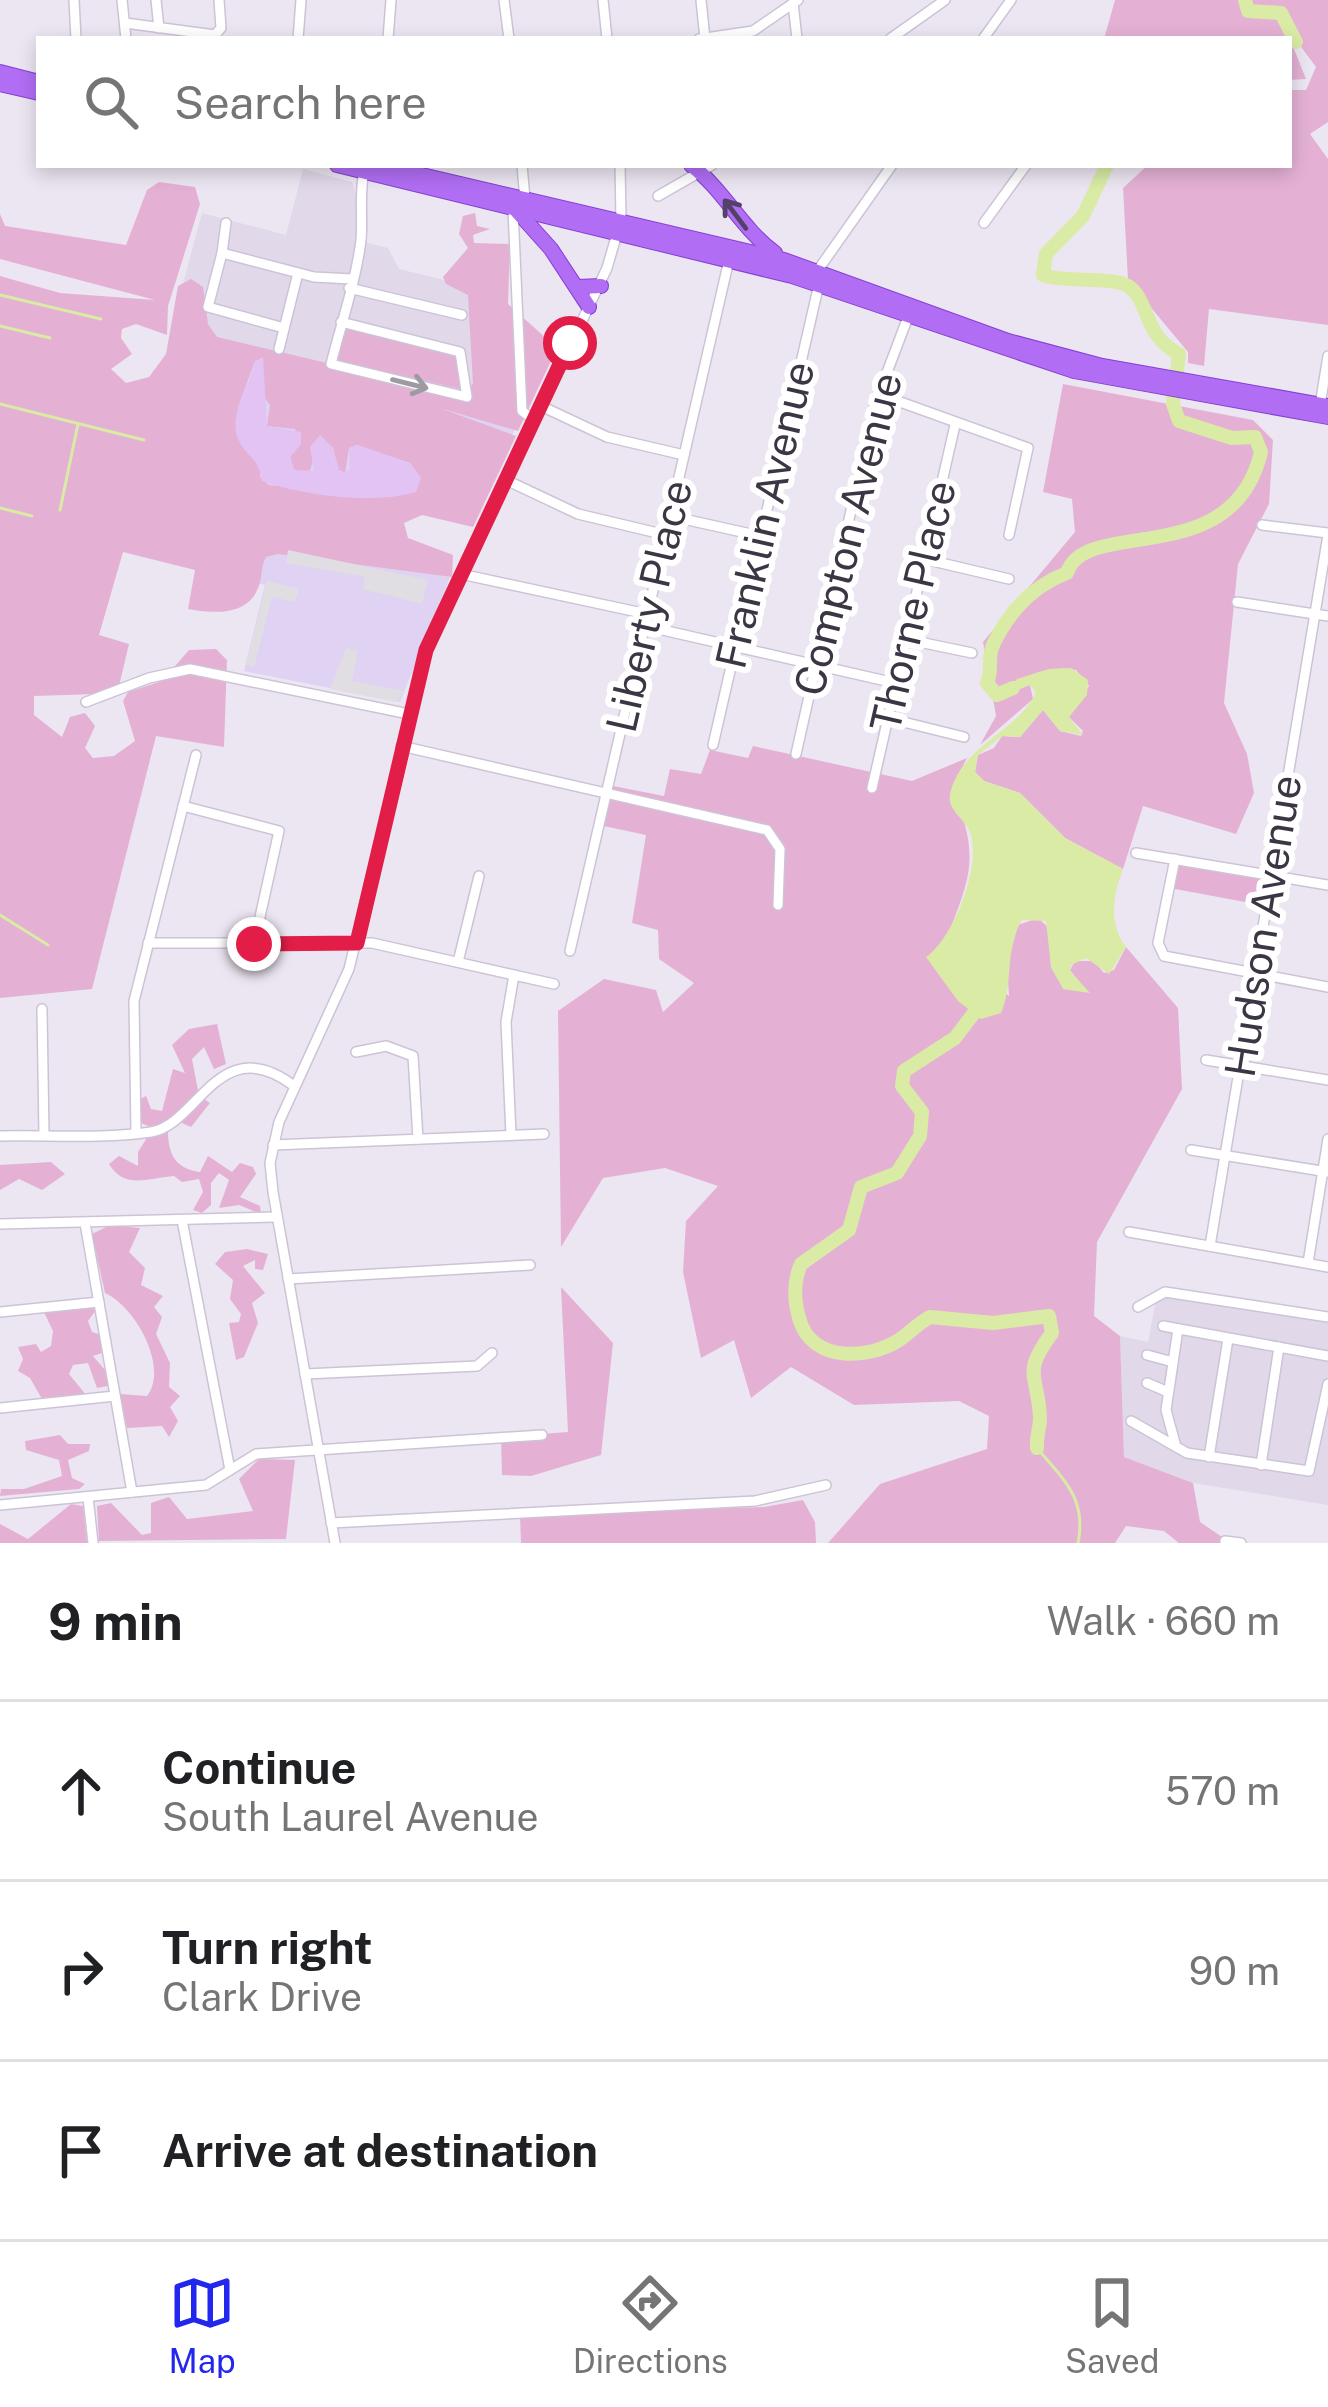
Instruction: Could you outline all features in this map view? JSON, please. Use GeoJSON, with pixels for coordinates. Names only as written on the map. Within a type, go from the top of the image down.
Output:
{"type":"FeatureCollection","features":[{"type":"Feature","properties":{"kind":"highway"},"geometry":{"type":"LineString","coordinates":[[0,72],[36,81]]}},
{"type":"Feature","properties":{"kind":"highway"},"geometry":{"type":"LineString","coordinates":[[0,84],[36,92]]}},
{"type":"Feature","properties":{"kind":"highway"},"geometry":{"type":"LineString","coordinates":[[372,168],[619,227],[784,260]]}},
{"type":"Feature","properties":{"kind":"highway"},"geometry":{"type":"LineString","coordinates":[[701,168],[749,232],[784,260],[908,317],[1024,357],[1325,409]]}},
{"type":"Feature","properties":{"kind":"highway"},"geometry":{"type":"LineString","coordinates":[[519,204],[589,307]]}},
{"type":"Feature","properties":{"kind":"highway"},"geometry":{"type":"LineString","coordinates":[[619,227],[729,260],[818,277],[1008,340],[1178,386]]}},
{"type":"Feature","properties":{"kind":"highway"},"geometry":{"type":"LineString","coordinates":[[578,287],[601,286]]}},
{"type":"Feature","properties":{"kind":"street"},"geometry":{"type":"LineString","coordinates":[[74,0],[76,36]]}},
{"type":"Feature","properties":{"kind":"street"},"geometry":{"type":"LineString","coordinates":[[122,0],[126,36]]}},
{"type":"Feature","properties":{"kind":"street"},"geometry":{"type":"LineString","coordinates":[[156,0],[159,28]]}},
{"type":"Feature","properties":{"kind":"street"},"geometry":{"type":"LineString","coordinates":[[124,23],[195,36],[220,32],[219,0]]}},
{"type":"Feature","properties":{"kind":"street"},"geometry":{"type":"LineString","coordinates":[[298,36],[301,0]]}},
{"type":"Feature","properties":{"kind":"street"},"geometry":{"type":"LineString","coordinates":[[388,36],[391,0]]}},
{"type":"Feature","properties":{"kind":"street"},"geometry":{"type":"LineString","coordinates":[[504,0],[509,36]]}},
{"type":"Feature","properties":{"kind":"street"},"geometry":{"type":"LineString","coordinates":[[603,0],[607,36]]}},
{"type":"Feature","properties":{"kind":"street"},"geometry":{"type":"LineString","coordinates":[[701,0],[703,36]]}},
{"type":"Feature","properties":{"kind":"street"},"geometry":{"type":"LineString","coordinates":[[894,36],[944,0]]}},
{"type":"Feature","properties":{"kind":"street"},"geometry":{"type":"LineString","coordinates":[[985,36],[1011,0]]}},
{"type":"Feature","properties":{"kind":"street"},"geometry":{"type":"LineString","coordinates":[[722,36],[753,31],[794,1]]}},
{"type":"Feature","properties":{"kind":"street"},"geometry":{"type":"LineString","coordinates":[[794,1],[797,36]]}},
{"type":"Feature","properties":{"kind":"street"},"geometry":{"type":"LineString","coordinates":[[341,322],[460,352],[465,398],[331,364],[350,284],[361,238],[358,205],[372,168]]}},
{"type":"Feature","properties":{"kind":"street"},"geometry":{"type":"LineString","coordinates":[[522,168],[522,411],[534,420]]}},
{"type":"Feature","properties":{"kind":"street"},"geometry":{"type":"LineString","coordinates":[[335,1543],[277,1217],[273,1145],[357,943],[426,650],[601,286],[619,227],[620,168]]}},
{"type":"Feature","properties":{"kind":"street"},"geometry":{"type":"LineString","coordinates":[[658,196],[701,168]]}},
{"type":"Feature","properties":{"kind":"street"},"geometry":{"type":"LineString","coordinates":[[818,277],[890,168]]}},
{"type":"Feature","properties":{"kind":"street"},"geometry":{"type":"LineString","coordinates":[[984,223],[1024,168]]}},
{"type":"Feature","properties":{"kind":"street"},"geometry":{"type":"LineString","coordinates":[[226,223],[208,307],[284,328]]}},
{"type":"Feature","properties":{"kind":"street"},"geometry":{"type":"LineString","coordinates":[[222,253],[462,315]]}},
{"type":"Feature","properties":{"kind":"street","name":"Liberty Place"},"geometry":{"type":"LineString","coordinates":[[570,951],[729,260]]}},
{"type":"Feature","properties":{"kind":"street"},"geometry":{"type":"LineString","coordinates":[[279,349],[298,273]]}},
{"type":"Feature","properties":{"kind":"street","name":"Franklin Avenue"},"geometry":{"type":"LineString","coordinates":[[713,745],[818,277]]}},
{"type":"Feature","properties":{"kind":"street","name":"Compton Avenue"},"geometry":{"type":"LineString","coordinates":[[796,754],[878,394],[908,317]]}},
{"type":"Feature","properties":{"kind":"street"},"geometry":{"type":"LineString","coordinates":[[1325,409],[1328,356]]}},
{"type":"Feature","properties":{"kind":"street"},"geometry":{"type":"LineString","coordinates":[[878,394],[1028,448],[1009,535]]}},
{"type":"Feature","properties":{"kind":"street"},"geometry":{"type":"LineString","coordinates":[[541,406],[607,437],[684,455]]}},
{"type":"Feature","properties":{"kind":"street","name":"Thorne Place"},"geometry":{"type":"LineString","coordinates":[[872,788],[956,424]]}},
{"type":"Feature","properties":{"kind":"street"},"geometry":{"type":"LineString","coordinates":[[506,480],[578,514],[666,535]]}},
{"type":"Feature","properties":{"kind":"street"},"geometry":{"type":"LineString","coordinates":[[670,516],[760,536]]}},
{"type":"Feature","properties":{"kind":"street"},"geometry":{"type":"LineString","coordinates":[[1262,525],[1328,534]]}},
{"type":"Feature","properties":{"kind":"street","name":"Hudson Avenue"},"geometry":{"type":"LineString","coordinates":[[1210,1246],[1328,534]]}},
{"type":"Feature","properties":{"kind":"street"},"geometry":{"type":"LineString","coordinates":[[924,559],[1009,579]]}},
{"type":"Feature","properties":{"kind":"street"},"geometry":{"type":"LineString","coordinates":[[461,574],[895,683]]}},
{"type":"Feature","properties":{"kind":"street"},"geometry":{"type":"LineString","coordinates":[[1237,602],[1328,616]]}},
{"type":"Feature","properties":{"kind":"street"},"geometry":{"type":"LineString","coordinates":[[905,639],[972,653]]}},
{"type":"Feature","properties":{"kind":"street"},"geometry":{"type":"LineString","coordinates":[[86,702],[187,669],[409,714]]}},
{"type":"Feature","properties":{"kind":"street"},"geometry":{"type":"LineString","coordinates":[[887,718],[964,737]]}},
{"type":"Feature","properties":{"kind":"street"},"geometry":{"type":"LineString","coordinates":[[401,746],[767,830],[780,849],[778,905]]}},
{"type":"Feature","properties":{"kind":"street"},"geometry":{"type":"LineString","coordinates":[[136,1132],[133,1009],[196,755]]}},
{"type":"Feature","properties":{"kind":"street"},"geometry":{"type":"LineString","coordinates":[[183,806],[279,831],[254,944]]}},
{"type":"Feature","properties":{"kind":"street"},"geometry":{"type":"LineString","coordinates":[[1136,853],[1328,885]]}},
{"type":"Feature","properties":{"kind":"street"},"geometry":{"type":"LineString","coordinates":[[1175,859],[1158,943],[1165,956],[1328,986]]}},
{"type":"Feature","properties":{"kind":"street"},"geometry":{"type":"LineString","coordinates":[[458,962],[479,876]]}},
{"type":"Feature","properties":{"kind":"street"},"geometry":{"type":"LineString","coordinates":[[148,943],[357,943],[554,984]]}},
{"type":"Feature","properties":{"kind":"street"},"geometry":{"type":"LineString","coordinates":[[511,1135],[506,1022],[514,975]]}},
{"type":"Feature","properties":{"kind":"street"},"geometry":{"type":"LineString","coordinates":[[42,1009],[44,1135]]}},
{"type":"Feature","properties":{"kind":"street"},"geometry":{"type":"LineString","coordinates":[[356,1052],[386,1046],[413,1056],[418,1139]]}},
{"type":"Feature","properties":{"kind":"street"},"geometry":{"type":"LineString","coordinates":[[1206,1060],[1328,1080]]}},
{"type":"Feature","properties":{"kind":"street"},"geometry":{"type":"LineString","coordinates":[[0,1136],[136,1132],[173,1123],[204,1087],[226,1075],[268,1073],[294,1086]]}},
{"type":"Feature","properties":{"kind":"street"},"geometry":{"type":"LineString","coordinates":[[273,1145],[544,1134]]}},
{"type":"Feature","properties":{"kind":"street"},"geometry":{"type":"LineString","coordinates":[[1308,1263],[1328,1138]]}},
{"type":"Feature","properties":{"kind":"street"},"geometry":{"type":"LineString","coordinates":[[1191,1150],[1325,1171]]}},
{"type":"Feature","properties":{"kind":"street"},"geometry":{"type":"LineString","coordinates":[[0,1224],[277,1217]]}},
{"type":"Feature","properties":{"kind":"street"},"geometry":{"type":"LineString","coordinates":[[182,1220],[230,1470]]}},
{"type":"Feature","properties":{"kind":"street"},"geometry":{"type":"LineString","coordinates":[[85,1222],[132,1492]]}},
{"type":"Feature","properties":{"kind":"street"},"geometry":{"type":"LineString","coordinates":[[1129,1232],[1328,1267]]}},
{"type":"Feature","properties":{"kind":"street"},"geometry":{"type":"LineString","coordinates":[[288,1279],[530,1265]]}},
{"type":"Feature","properties":{"kind":"street"},"geometry":{"type":"LineString","coordinates":[[1138,1307],[1166,1292],[1328,1317]]}},
{"type":"Feature","properties":{"kind":"street"},"geometry":{"type":"LineString","coordinates":[[0,1312],[99,1302]]}},
{"type":"Feature","properties":{"kind":"street"},"geometry":{"type":"LineString","coordinates":[[1163,1325],[1328,1356]]}},
{"type":"Feature","properties":{"kind":"street"},"geometry":{"type":"LineString","coordinates":[[1174,1443],[1166,1410],[1178,1329]]}},
{"type":"Feature","properties":{"kind":"street"},"geometry":{"type":"LineString","coordinates":[[1209,1456],[1228,1339]]}},
{"type":"Feature","properties":{"kind":"street"},"geometry":{"type":"LineString","coordinates":[[1261,1465],[1280,1347]]}},
{"type":"Feature","properties":{"kind":"street"},"geometry":{"type":"LineString","coordinates":[[305,1374],[477,1366],[492,1353]]}},
{"type":"Feature","properties":{"kind":"street"},"geometry":{"type":"LineString","coordinates":[[1147,1354],[1173,1362]]}},
{"type":"Feature","properties":{"kind":"street"},"geometry":{"type":"LineString","coordinates":[[1147,1383],[1168,1392]]}},
{"type":"Feature","properties":{"kind":"street"},"geometry":{"type":"LineString","coordinates":[[1131,1421],[1184,1452],[1311,1470],[1328,1384]]}},
{"type":"Feature","properties":{"kind":"street"},"geometry":{"type":"LineString","coordinates":[[0,1408],[115,1396]]}},
{"type":"Feature","properties":{"kind":"street"},"geometry":{"type":"LineString","coordinates":[[0,1505],[206,1485],[256,1454],[542,1435]]}},
{"type":"Feature","properties":{"kind":"street"},"geometry":{"type":"LineString","coordinates":[[332,1523],[755,1502],[826,1485]]}},
{"type":"Feature","properties":{"kind":"street"},"geometry":{"type":"LineString","coordinates":[[88,1497],[93,1543]]}},
{"type":"Feature","properties":{"kind":"street"},"geometry":{"type":"LineString","coordinates":[[1225,1540],[1241,1543]]}},
{"type":"Feature","properties":{"kind":"shaded area"},"geometry":{"type":"Polygon","coordinates":[[[1115,0],[1328,0],[1328,122],[1310,134],[1328,159],[1328,325],[1209,309],[1204,366],[1188,363],[1188,352],[1128,280],[1123,188],[1145,168],[1292,168],[1292,90],[1306,90],[1316,67],[1284,24],[1289,36],[1105,36],[1115,0]]]}},
{"type":"Feature","properties":{"kind":"shaded area"},"geometry":{"type":"Polygon","coordinates":[[[1292,44],[1306,79],[1292,80],[1292,44]]]}},
{"type":"Feature","properties":{"kind":"shaded area"},"geometry":{"type":"Polygon","coordinates":[[[303,169],[352,182],[368,227],[365,242],[388,248],[399,269],[477,288],[485,406],[171,328],[202,213],[286,235],[303,169]]]}},
{"type":"Feature","properties":{"kind":"shaded area"},"geometry":{"type":"Polygon","coordinates":[[[159,182],[195,187],[200,204],[168,306],[167,335],[136,324],[122,329],[121,338],[132,354],[111,369],[126,383],[149,377],[166,354],[178,286],[191,279],[203,287],[208,324],[217,337],[462,395],[473,384],[468,295],[446,284],[443,277],[468,248],[459,234],[463,216],[475,213],[477,226],[490,229],[473,235],[474,243],[510,244],[508,304],[557,348],[518,431],[440,408],[516,436],[473,527],[422,515],[404,523],[408,538],[453,555],[452,577],[278,554],[266,557],[258,588],[246,604],[207,611],[188,609],[195,570],[123,552],[99,635],[129,644],[119,686],[96,694],[34,696],[34,715],[62,737],[70,717],[85,713],[95,726],[85,748],[93,758],[114,756],[135,741],[123,701],[128,692],[162,681],[189,650],[216,649],[227,660],[224,747],[156,736],[92,989],[0,998],[0,276],[60,293],[155,300],[0,259],[0,214],[5,226],[126,245],[147,190],[159,182]],[[255,361],[238,407],[245,449],[260,462],[260,477],[269,485],[392,497],[420,478],[410,463],[357,445],[349,448],[345,473],[337,469],[333,447],[313,461],[309,473],[294,470],[290,456],[301,444],[295,429],[267,426],[270,405],[262,395],[263,365],[255,361]]]}},
{"type":"Feature","properties":{"kind":"shaded area"},"geometry":{"type":"Polygon","coordinates":[[[346,328],[456,355],[461,389],[337,361],[346,328]]]}},
{"type":"Feature","properties":{"kind":"shaded area"},"geometry":{"type":"Polygon","coordinates":[[[251,352],[519,420],[472,522],[407,505],[281,536],[450,577],[400,702],[244,671],[265,585],[252,581],[222,468],[251,352]]]}},
{"type":"Feature","properties":{"kind":"shaded area"},"geometry":{"type":"Polygon","coordinates":[[[1063,384],[1253,420],[1273,440],[1269,504],[1238,564],[1224,703],[1247,754],[1254,793],[1236,834],[1143,806],[1123,869],[1065,838],[1020,793],[984,781],[975,772],[978,755],[994,748],[1002,736],[1020,737],[1043,710],[1060,731],[1081,736],[1083,731],[1069,717],[1089,686],[1076,670],[1047,670],[1019,681],[1005,694],[1030,685],[1033,699],[980,745],[996,716],[983,642],[1075,532],[1072,499],[1043,492],[1063,384]]]}},
{"type":"Feature","properties":{"kind":"shaded area"},"geometry":{"type":"Polygon","coordinates":[[[288,550],[428,580],[422,604],[363,589],[365,577],[286,563],[288,550]]]}},
{"type":"Feature","properties":{"kind":"shaded area"},"geometry":{"type":"Polygon","coordinates":[[[267,581],[299,589],[295,602],[272,597],[254,667],[246,665],[267,581]]]}},
{"type":"Feature","properties":{"kind":"shaded area"},"geometry":{"type":"Polygon","coordinates":[[[346,648],[358,651],[352,681],[405,691],[396,702],[330,689],[346,648]]]}},
{"type":"Feature","properties":{"kind":"shaded area"},"geometry":{"type":"Polygon","coordinates":[[[1071,668],[1088,680],[1087,695],[1069,717],[1083,735],[1060,731],[1043,710],[1020,737],[1002,736],[978,755],[975,772],[984,781],[1020,793],[1065,838],[1123,869],[1114,909],[1126,947],[1109,974],[1086,958],[1071,965],[1070,971],[1090,993],[1063,989],[1051,967],[1046,921],[1022,920],[1013,943],[1001,1013],[981,1019],[958,1001],[926,957],[955,917],[972,861],[969,830],[952,807],[951,790],[968,760],[1018,717],[1036,692],[1030,685],[1002,696],[1017,679],[1071,668]]]}},
{"type":"Feature","properties":{"kind":"shaded area"},"geometry":{"type":"Polygon","coordinates":[[[753,746],[912,781],[967,758],[952,787],[967,832],[969,867],[944,945],[1009,996],[1007,965],[1018,925],[1038,918],[1050,929],[1051,967],[1064,989],[1087,992],[1070,970],[1075,961],[1094,961],[1104,973],[1114,970],[1126,947],[1178,1008],[1182,1089],[1097,1242],[1094,1316],[1120,1336],[1124,1457],[1193,1483],[1200,1522],[1222,1537],[1222,1543],[1179,1543],[1164,1531],[1126,1526],[1115,1543],[828,1543],[880,1484],[987,1449],[989,1416],[959,1401],[854,1405],[791,1367],[751,1398],[734,1340],[701,1358],[683,1272],[686,1221],[718,1186],[665,1168],[603,1178],[561,1247],[558,1011],[604,979],[656,990],[663,1012],[694,983],[659,959],[658,930],[632,923],[646,835],[599,825],[608,785],[664,796],[670,769],[701,774],[710,750],[748,758],[753,746]]]}},
{"type":"Feature","properties":{"kind":"shaded area"},"geometry":{"type":"Polygon","coordinates":[[[1174,861],[1266,875],[1261,905],[1170,888],[1174,861]]]}},
{"type":"Feature","properties":{"kind":"shaded area"},"geometry":{"type":"Polygon","coordinates":[[[217,1024],[226,1064],[214,1069],[204,1047],[192,1059],[199,1096],[210,1103],[191,1127],[182,1123],[179,1113],[168,1122],[168,1141],[177,1162],[190,1170],[200,1172],[208,1156],[232,1172],[240,1163],[253,1167],[256,1174],[240,1197],[260,1206],[261,1214],[239,1205],[219,1208],[229,1180],[219,1173],[211,1183],[211,1205],[202,1213],[193,1210],[203,1192],[199,1179],[129,1180],[109,1164],[119,1156],[138,1166],[138,1152],[153,1128],[141,1123],[140,1099],[146,1096],[151,1109],[162,1111],[173,1069],[185,1073],[172,1045],[189,1029],[217,1024]]]}},
{"type":"Feature","properties":{"kind":"shaded area"},"geometry":{"type":"Polygon","coordinates":[[[51,1162],[65,1174],[42,1190],[19,1179],[0,1190],[0,1165],[51,1162]]]}},
{"type":"Feature","properties":{"kind":"shaded area"},"geometry":{"type":"Polygon","coordinates":[[[110,1225],[140,1228],[129,1252],[145,1268],[141,1285],[163,1296],[154,1307],[162,1317],[156,1334],[170,1363],[169,1387],[180,1396],[170,1407],[178,1421],[169,1437],[162,1426],[127,1428],[120,1394],[147,1396],[154,1370],[138,1324],[105,1293],[92,1234],[110,1225]]]}},
{"type":"Feature","properties":{"kind":"shaded area"},"geometry":{"type":"Polygon","coordinates":[[[247,1249],[268,1254],[263,1270],[255,1269],[255,1260],[243,1266],[265,1293],[252,1303],[258,1323],[244,1357],[236,1360],[229,1323],[239,1322],[241,1314],[230,1299],[233,1280],[215,1264],[225,1252],[247,1249]]]}},
{"type":"Feature","properties":{"kind":"shaded area"},"geometry":{"type":"Polygon","coordinates":[[[561,1287],[613,1343],[601,1455],[531,1476],[502,1475],[501,1437],[568,1432],[561,1287]]]}},
{"type":"Feature","properties":{"kind":"shaded area"},"geometry":{"type":"Polygon","coordinates":[[[1157,1295],[1328,1323],[1328,1505],[1193,1483],[1124,1457],[1120,1336],[1148,1342],[1157,1295]]]}},
{"type":"Feature","properties":{"kind":"shaded area"},"geometry":{"type":"Polygon","coordinates":[[[98,1307],[88,1321],[92,1332],[102,1335],[105,1352],[93,1356],[111,1377],[108,1386],[97,1388],[88,1363],[73,1365],[69,1374],[86,1395],[42,1399],[30,1378],[18,1371],[23,1359],[18,1347],[36,1344],[41,1352],[51,1346],[53,1331],[44,1312],[98,1307]]]}},
{"type":"Feature","properties":{"kind":"shaded area"},"geometry":{"type":"Polygon","coordinates":[[[60,1435],[68,1444],[90,1444],[89,1451],[68,1460],[72,1478],[85,1484],[79,1489],[0,1496],[1,1489],[24,1489],[62,1476],[59,1460],[26,1450],[25,1441],[60,1435]]]}},
{"type":"Feature","properties":{"kind":"shaded area"},"geometry":{"type":"Polygon","coordinates":[[[259,1459],[295,1460],[286,1539],[99,1541],[97,1506],[111,1503],[142,1535],[151,1533],[151,1503],[169,1497],[187,1519],[253,1511],[239,1479],[259,1459]]]}},
{"type":"Feature","properties":{"kind":"shaded area"},"geometry":{"type":"Polygon","coordinates":[[[803,1500],[815,1522],[816,1543],[521,1543],[520,1515],[764,1507],[803,1500]]]}},
{"type":"Feature","properties":{"kind":"shaded area"},"geometry":{"type":"Polygon","coordinates":[[[71,1504],[83,1506],[87,1543],[0,1543],[0,1524],[28,1539],[71,1504]]]}},
{"type":"Feature","properties":{"kind":"sand"},"geometry":{"type":"Polygon","coordinates":[[[263,357],[267,426],[301,432],[301,444],[290,457],[294,470],[314,471],[310,447],[320,435],[333,448],[340,473],[350,470],[349,448],[357,445],[411,464],[421,478],[416,492],[379,498],[338,497],[262,481],[258,466],[238,439],[236,420],[255,361],[263,357]]]}},
{"type":"Feature","properties":{"kind":"waterway"},"geometry":{"type":"LineString","coordinates":[[1245,0],[1248,11],[1281,13],[1296,42]]}},
{"type":"Feature","properties":{"kind":"waterway"},"geometry":{"type":"LineString","coordinates":[[1013,688],[997,695],[987,683],[990,655],[1023,601],[1067,573],[1079,556],[1192,528],[1221,514],[1245,490],[1261,452],[1255,437],[1232,438],[1179,421],[1173,404],[1179,354],[1152,328],[1128,286],[1043,275],[1046,254],[1083,216],[1106,168]]}},
{"type":"Feature","properties":{"kind":"waterway"},"geometry":{"type":"LineString","coordinates":[[0,295],[101,319]]}},
{"type":"Feature","properties":{"kind":"waterway"},"geometry":{"type":"LineString","coordinates":[[0,326],[50,338]]}},
{"type":"Feature","properties":{"kind":"waterway"},"geometry":{"type":"LineString","coordinates":[[0,404],[144,440]]}},
{"type":"Feature","properties":{"kind":"waterway"},"geometry":{"type":"LineString","coordinates":[[60,510],[78,424]]}},
{"type":"Feature","properties":{"kind":"waterway"},"geometry":{"type":"LineString","coordinates":[[0,508],[32,516]]}},
{"type":"Feature","properties":{"kind":"waterway"},"geometry":{"type":"LineString","coordinates":[[0,915],[48,945]]}},
{"type":"Feature","properties":{"kind":"waterway"},"geometry":{"type":"LineString","coordinates":[[983,1001],[955,1038],[904,1071],[902,1086],[922,1112],[920,1136],[897,1173],[861,1187],[849,1230],[801,1264],[796,1299],[800,1321],[817,1344],[857,1354],[886,1347],[930,1317],[993,1323],[1049,1316],[1052,1333],[1034,1366],[1040,1418],[1037,1448]]}},
{"type":"Feature","properties":{"kind":"waterway"},"geometry":{"type":"LineString","coordinates":[[1037,1448],[1076,1502],[1078,1543]]}},
{"type":"Feature","properties":{"kind":"route"},"geometry":{"type":"LineString","coordinates":[[254,944],[357,943],[421,663],[570,343]]}}]}
